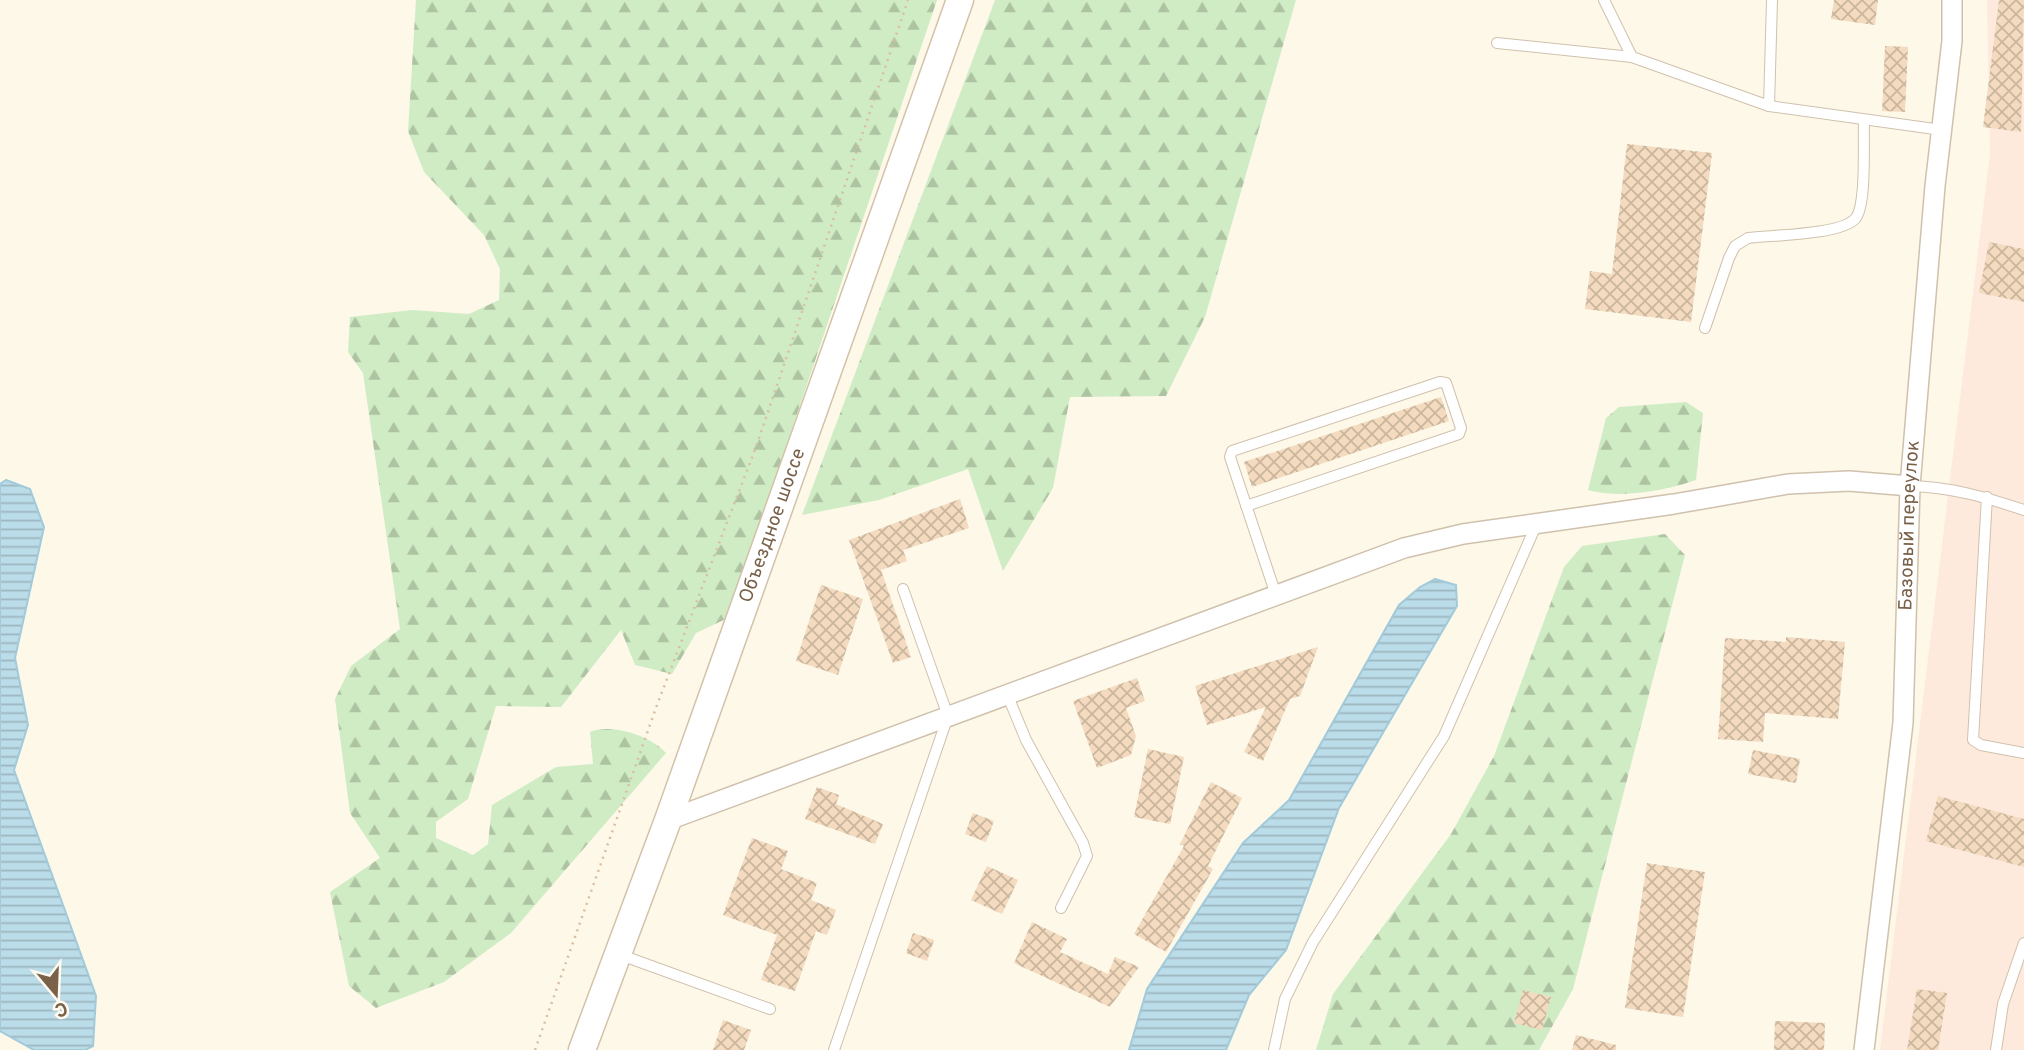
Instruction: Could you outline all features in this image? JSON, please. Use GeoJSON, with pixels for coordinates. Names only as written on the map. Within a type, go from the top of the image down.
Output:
{"type":"FeatureCollection","features":[{"type":"Feature","properties":{"kind":"main road","name":"Объездное шоссе"},"geometry":{"type":"LineString","coordinates":[[582,1050],[960,0]]}},
{"type":"Feature","properties":{"kind":"street","name":"Базовый переулок"},"geometry":{"type":"LineString","coordinates":[[1864,1050],[1903,723],[1910,486],[1943,130],[1952,0]]}},
{"type":"Feature","properties":{"kind":"street"},"geometry":{"type":"LineString","coordinates":[[667,820],[1404,548],[1462,534],[1674,505],[1788,484],[1849,481],[1910,486]]}},
{"type":"Feature","properties":{"kind":"lane"},"geometry":{"type":"LineString","coordinates":[[1604,0],[1632,57]]}},
{"type":"Feature","properties":{"kind":"lane"},"geometry":{"type":"LineString","coordinates":[[1769,106],[1772,0]]}},
{"type":"Feature","properties":{"kind":"lane"},"geometry":{"type":"LineString","coordinates":[[1497,43],[1632,57],[1769,106],[1943,130]]}},
{"type":"Feature","properties":{"kind":"lane"},"geometry":{"type":"LineString","coordinates":[[1705,328],[1735,246],[1748,238],[1840,228],[1855,219],[1861,204],[1864,121]]}},
{"type":"Feature","properties":{"kind":"lane"},"geometry":{"type":"LineString","coordinates":[[1246,506],[1460,434],[1461,428],[1446,383],[1440,382],[1232,451],[1230,457],[1246,506],[1276,595]]}},
{"type":"Feature","properties":{"kind":"lane"},"geometry":{"type":"LineString","coordinates":[[1910,486],[1942,487],[1987,497],[2024,510]]}},
{"type":"Feature","properties":{"kind":"lane"},"geometry":{"type":"LineString","coordinates":[[1987,497],[1973,740],[1981,745],[2024,753]]}},
{"type":"Feature","properties":{"kind":"lane"},"geometry":{"type":"LineString","coordinates":[[1274,1050],[1285,999],[1313,942],[1444,736],[1538,523]]}},
{"type":"Feature","properties":{"kind":"lane"},"geometry":{"type":"LineString","coordinates":[[834,1050],[948,716],[903,589]]}},
{"type":"Feature","properties":{"kind":"lane"},"geometry":{"type":"LineString","coordinates":[[1007,694],[1026,740],[1083,843],[1087,856],[1061,908]]}},
{"type":"Feature","properties":{"kind":"lane"},"geometry":{"type":"LineString","coordinates":[[1996,1050],[2003,1004],[2024,943]]}},
{"type":"Feature","properties":{"kind":"lane"},"geometry":{"type":"LineString","coordinates":[[617,954],[770,1009]]}},
{"type":"Feature","properties":{"kind":"path"},"geometry":{"type":"LineString","coordinates":[[535,1050],[657,705],[755,447],[908,0]]}},
{"type":"Feature","properties":{"kind":"shaded area"},"geometry":{"type":"Polygon","coordinates":[[[1987,0],[2024,0],[2024,1050],[1880,1050],[1990,154],[1987,0]]]}},
{"type":"Feature","properties":{"kind":"green space"},"geometry":{"type":"Polygon","coordinates":[[[416,0],[937,0],[728,618],[696,633],[672,674],[635,665],[621,630],[561,707],[496,706],[468,799],[436,822],[436,838],[473,855],[488,844],[492,805],[556,767],[593,764],[590,732],[609,729],[631,733],[651,741],[666,753],[511,933],[444,982],[376,1008],[349,986],[330,892],[380,858],[350,813],[335,699],[351,666],[400,629],[363,373],[348,352],[350,317],[412,310],[469,314],[499,300],[500,269],[484,235],[424,172],[408,131],[416,0]]]}},
{"type":"Feature","properties":{"kind":"green space"},"geometry":{"type":"Polygon","coordinates":[[[995,0],[1296,0],[1205,317],[1166,396],[1070,397],[1053,488],[1003,571],[968,469],[879,500],[802,515],[995,0]]]}},
{"type":"Feature","properties":{"kind":"green space"},"geometry":{"type":"Polygon","coordinates":[[[1686,402],[1703,413],[1696,480],[1628,494],[1588,490],[1606,418],[1619,407],[1686,402]]]}},
{"type":"Feature","properties":{"kind":"green space"},"geometry":{"type":"Polygon","coordinates":[[[1665,534],[1685,555],[1573,989],[1539,1050],[1316,1050],[1333,994],[1451,834],[1494,756],[1564,567],[1582,546],[1665,534]]]}},
{"type":"Feature","properties":{"kind":"water"},"geometry":{"type":"Polygon","coordinates":[[[6,480],[30,489],[44,527],[15,658],[28,725],[14,770],[96,996],[93,1046],[85,1050],[34,1050],[0,1031],[0,484],[6,480]]]}},
{"type":"Feature","properties":{"kind":"water"},"geometry":{"type":"Polygon","coordinates":[[[1435,579],[1456,585],[1457,606],[1339,808],[1286,950],[1249,995],[1226,1050],[1129,1050],[1147,989],[1243,843],[1289,800],[1399,605],[1420,587],[1435,579]]]}},
{"type":"Feature","properties":{"kind":"building"},"geometry":{"type":"Polygon","coordinates":[[[1834,0],[1878,0],[1875,25],[1831,19],[1834,0]]]}},
{"type":"Feature","properties":{"kind":"building"},"geometry":{"type":"Polygon","coordinates":[[[1999,0],[2024,0],[2021,132],[1983,127],[1999,0]]]}},
{"type":"Feature","properties":{"kind":"building"},"geometry":{"type":"Polygon","coordinates":[[[1885,46],[1908,47],[1905,112],[1882,111],[1885,46]]]}},
{"type":"Feature","properties":{"kind":"building"},"geometry":{"type":"Polygon","coordinates":[[[1627,144],[1712,153],[1691,322],[1585,309],[1590,271],[1612,274],[1627,144]]]}},
{"type":"Feature","properties":{"kind":"building"},"geometry":{"type":"Polygon","coordinates":[[[1989,242],[2024,249],[2024,302],[1979,293],[1989,242]]]}},
{"type":"Feature","properties":{"kind":"building"},"geometry":{"type":"Polygon","coordinates":[[[1441,397],[1449,421],[1252,487],[1244,462],[1441,397]]]}},
{"type":"Feature","properties":{"kind":"building"},"geometry":{"type":"Polygon","coordinates":[[[960,499],[969,528],[903,550],[907,561],[881,570],[911,657],[893,663],[849,540],[960,499]]]}},
{"type":"Feature","properties":{"kind":"building"},"geometry":{"type":"Polygon","coordinates":[[[821,585],[863,599],[838,675],[796,661],[821,585]]]}},
{"type":"Feature","properties":{"kind":"building"},"geometry":{"type":"Polygon","coordinates":[[[1786,637],[1845,642],[1838,719],[1765,713],[1763,742],[1718,739],[1725,638],[1786,642],[1786,637]]]}},
{"type":"Feature","properties":{"kind":"building"},"geometry":{"type":"Polygon","coordinates":[[[1318,647],[1300,696],[1290,699],[1263,761],[1244,752],[1266,707],[1207,725],[1195,686],[1318,647]]]}},
{"type":"Feature","properties":{"kind":"building"},"geometry":{"type":"Polygon","coordinates":[[[1137,678],[1145,701],[1126,708],[1136,736],[1131,755],[1097,768],[1073,701],[1137,678]]]}},
{"type":"Feature","properties":{"kind":"building"},"geometry":{"type":"Polygon","coordinates":[[[1148,749],[1184,757],[1170,824],[1134,817],[1148,749]]]}},
{"type":"Feature","properties":{"kind":"building"},"geometry":{"type":"Polygon","coordinates":[[[1753,750],[1800,759],[1796,783],[1748,774],[1753,750]]]}},
{"type":"Feature","properties":{"kind":"building"},"geometry":{"type":"Polygon","coordinates":[[[1211,782],[1242,798],[1208,866],[1213,869],[1166,952],[1134,934],[1184,846],[1180,844],[1211,782]]]}},
{"type":"Feature","properties":{"kind":"building"},"geometry":{"type":"Polygon","coordinates":[[[817,787],[839,795],[836,804],[883,824],[875,844],[805,819],[817,787]]]}},
{"type":"Feature","properties":{"kind":"building"},"geometry":{"type":"Polygon","coordinates":[[[1938,796],[2024,819],[2024,867],[1926,841],[1938,796]]]}},
{"type":"Feature","properties":{"kind":"building"},"geometry":{"type":"Polygon","coordinates":[[[973,813],[994,821],[986,842],[965,834],[973,813]]]}},
{"type":"Feature","properties":{"kind":"building"},"geometry":{"type":"Polygon","coordinates":[[[752,838],[788,851],[781,869],[817,883],[811,900],[836,910],[827,935],[816,931],[795,991],[761,980],[777,935],[723,915],[752,838]]]}},
{"type":"Feature","properties":{"kind":"building"},"geometry":{"type":"Polygon","coordinates":[[[1647,863],[1705,872],[1683,1017],[1625,1008],[1647,863]]]}},
{"type":"Feature","properties":{"kind":"building"},"geometry":{"type":"Polygon","coordinates":[[[987,866],[1018,880],[1002,914],[971,900],[987,866]]]}},
{"type":"Feature","properties":{"kind":"building"},"geometry":{"type":"Polygon","coordinates":[[[1032,922],[1067,939],[1060,952],[1108,974],[1115,957],[1139,967],[1110,1007],[1014,963],[1032,922]]]}},
{"type":"Feature","properties":{"kind":"building"},"geometry":{"type":"Polygon","coordinates":[[[913,933],[934,940],[927,961],[906,953],[913,933]]]}},
{"type":"Feature","properties":{"kind":"building"},"geometry":{"type":"Polygon","coordinates":[[[1917,989],[1947,993],[1938,1050],[1907,1050],[1917,989]]]}},
{"type":"Feature","properties":{"kind":"building"},"geometry":{"type":"Polygon","coordinates":[[[1523,990],[1551,997],[1542,1030],[1514,1023],[1523,990]]]}},
{"type":"Feature","properties":{"kind":"building"},"geometry":{"type":"Polygon","coordinates":[[[723,1020],[751,1030],[744,1050],[713,1050],[723,1020]]]}},
{"type":"Feature","properties":{"kind":"building"},"geometry":{"type":"Polygon","coordinates":[[[1775,1021],[1825,1023],[1824,1050],[1774,1050],[1775,1021]]]}},
{"type":"Feature","properties":{"kind":"building"},"geometry":{"type":"Polygon","coordinates":[[[1576,1035],[1616,1045],[1616,1050],[1572,1050],[1576,1035]]]}}]}
